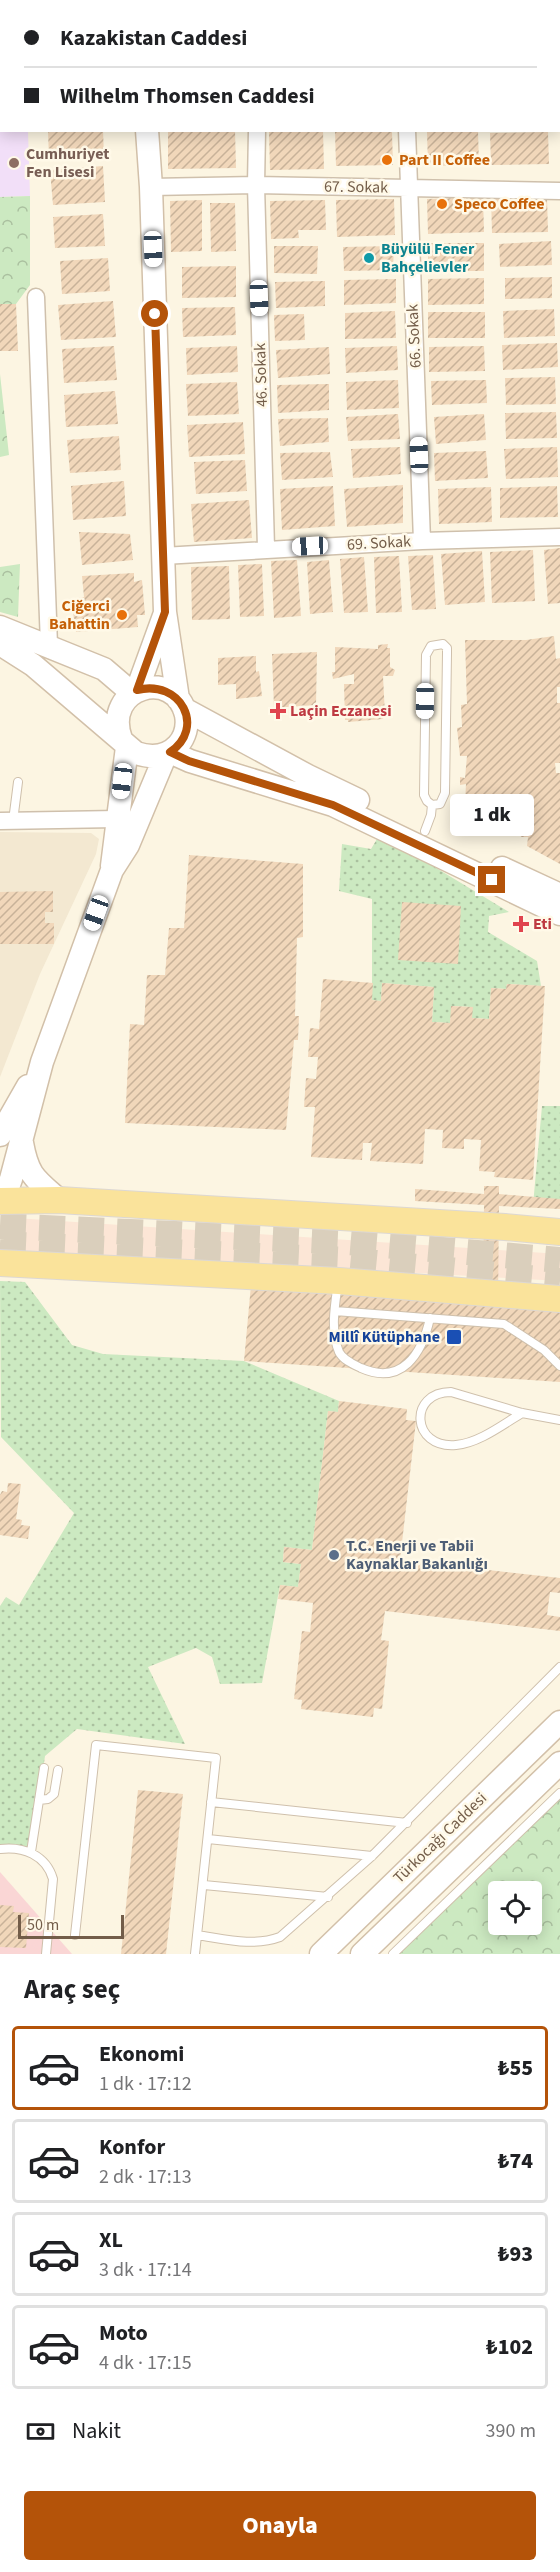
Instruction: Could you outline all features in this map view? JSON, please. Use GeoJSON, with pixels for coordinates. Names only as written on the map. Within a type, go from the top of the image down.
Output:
{"type":"FeatureCollection","features":[{"type":"Feature","properties":{"kind":"main road"},"geometry":{"type":"LineString","coordinates":[[147,132],[151,187],[165,612],[181,704],[187,719],[186,730],[182,740],[168,753],[128,845],[112,870],[42,1062],[11,1138],[1,1203],[59,1200],[560,1232]]}},
{"type":"Feature","properties":{"kind":"main road"},"geometry":{"type":"LineString","coordinates":[[112,870],[124,743],[117,728],[117,717],[120,706],[135,692],[165,612]]}},
{"type":"Feature","properties":{"kind":"main road"},"geometry":{"type":"LineString","coordinates":[[0,627],[104,669],[135,692],[159,688],[170,692],[181,704],[308,776],[560,896]]}},
{"type":"Feature","properties":{"kind":"main road"},"geometry":{"type":"LineString","coordinates":[[0,644],[33,665],[124,743],[145,756],[168,753],[333,805],[560,914]]}},
{"type":"Feature","properties":{"kind":"main road"},"geometry":{"type":"LineString","coordinates":[[11,1138],[27,1167],[40,1184],[59,1200]]}},
{"type":"Feature","properties":{"kind":"main road"},"geometry":{"type":"LineString","coordinates":[[0,1263],[339,1281],[560,1299]]}},
{"type":"Feature","properties":{"kind":"main road","name":"Türkocağı Caddesi"},"geometry":{"type":"LineString","coordinates":[[321,1954],[560,1722]]}},
{"type":"Feature","properties":{"kind":"main road","name":"Türkocağı Caddesi"},"geometry":{"type":"LineString","coordinates":[[362,1954],[560,1763]]}},
{"type":"Feature","properties":{"kind":"street","name":"46. Sokak"},"geometry":{"type":"LineString","coordinates":[[256,132],[266,548]]}},
{"type":"Feature","properties":{"kind":"street","name":"66. Sokak"},"geometry":{"type":"LineString","coordinates":[[407,132],[407,188],[422,541]]}},
{"type":"Feature","properties":{"kind":"street","name":"67. Sokak"},"geometry":{"type":"LineString","coordinates":[[151,187],[256,185],[560,191]]}},
{"type":"Feature","properties":{"kind":"street"},"geometry":{"type":"LineString","coordinates":[[36,297],[49,645]]}},
{"type":"Feature","properties":{"kind":"street","name":"69. Sokak"},"geometry":{"type":"LineString","coordinates":[[163,556],[266,548],[560,537]]}},
{"type":"Feature","properties":{"kind":"street"},"geometry":{"type":"LineString","coordinates":[[7,821],[117,819]]}},
{"type":"Feature","properties":{"kind":"lane"},"geometry":{"type":"LineString","coordinates":[[442,644],[447,648],[445,793],[440,804],[432,805],[426,801],[424,795],[426,655],[427,649],[431,646],[442,644]]}},
{"type":"Feature","properties":{"kind":"lane"},"geometry":{"type":"LineString","coordinates":[[7,821],[18,782]]}},
{"type":"Feature","properties":{"kind":"lane"},"geometry":{"type":"LineString","coordinates":[[425,831],[432,805]]}},
{"type":"Feature","properties":{"kind":"lane"},"geometry":{"type":"LineString","coordinates":[[339,1281],[334,1337],[340,1354],[350,1363],[372,1373],[391,1374],[410,1362],[425,1339],[430,1318]]}},
{"type":"Feature","properties":{"kind":"lane"},"geometry":{"type":"LineString","coordinates":[[335,1311],[504,1324],[544,1350],[560,1366]]}},
{"type":"Feature","properties":{"kind":"lane"},"geometry":{"type":"LineString","coordinates":[[522,1413],[471,1441],[455,1445],[440,1443],[426,1437],[421,1429],[421,1415],[425,1403],[431,1395],[441,1392],[451,1392],[522,1413],[560,1420]]}},
{"type":"Feature","properties":{"kind":"lane"},"geometry":{"type":"LineString","coordinates":[[197,1935],[253,1943],[266,1942],[280,1937],[328,1897],[407,1823],[560,1667]]}},
{"type":"Feature","properties":{"kind":"lane"},"geometry":{"type":"LineString","coordinates":[[75,1935],[96,1745],[216,1758],[195,1954]]}},
{"type":"Feature","properties":{"kind":"lane"},"geometry":{"type":"LineString","coordinates":[[31,1852],[44,1768]]}},
{"type":"Feature","properties":{"kind":"lane"},"geometry":{"type":"LineString","coordinates":[[39,1800],[48,1799],[54,1794],[58,1770]]}},
{"type":"Feature","properties":{"kind":"lane"},"geometry":{"type":"LineString","coordinates":[[393,1954],[560,1793]]}},
{"type":"Feature","properties":{"kind":"lane"},"geometry":{"type":"LineString","coordinates":[[211,1802],[407,1823]]}},
{"type":"Feature","properties":{"kind":"lane"},"geometry":{"type":"LineString","coordinates":[[208,1839],[372,1856]]}},
{"type":"Feature","properties":{"kind":"lane"},"geometry":{"type":"LineString","coordinates":[[0,1849],[31,1852],[42,1858],[50,1868],[53,1879],[46,1954]]}},
{"type":"Feature","properties":{"kind":"lane"},"geometry":{"type":"LineString","coordinates":[[204,1885],[328,1897]]}},
{"type":"Feature","properties":{"kind":"shaded area","name":"Cumhuriyet Fen Lisesi"},"geometry":{"type":"Polygon","coordinates":[[[0,132],[28,132],[30,196],[0,197],[0,132]]]}},
{"type":"Feature","properties":{"kind":"shaded area"},"geometry":{"type":"Polygon","coordinates":[[[0,832],[91,833],[99,839],[96,854],[40,974],[0,1077],[0,832]]]}},
{"type":"Feature","properties":{"kind":"shaded area"},"geometry":{"type":"Polygon","coordinates":[[[15,1218],[560,1254],[560,1281],[13,1250],[15,1218]]]}},
{"type":"Feature","properties":{"kind":"shaded area"},"geometry":{"type":"Polygon","coordinates":[[[0,1872],[72,1954],[0,1954],[0,1872]]]}},
{"type":"Feature","properties":{"kind":"green space"},"geometry":{"type":"Polygon","coordinates":[[[30,196],[30,285],[16,304],[0,304],[0,197],[30,196]]]}},
{"type":"Feature","properties":{"kind":"green space"},"geometry":{"type":"Polygon","coordinates":[[[0,374],[9,455],[0,457],[0,374]]]}},
{"type":"Feature","properties":{"kind":"green space"},"geometry":{"type":"Polygon","coordinates":[[[20,564],[18,617],[0,612],[0,567],[20,564]]]}},
{"type":"Feature","properties":{"kind":"green space"},"geometry":{"type":"Polygon","coordinates":[[[380,834],[509,912],[489,916],[488,932],[537,961],[541,986],[507,984],[506,989],[491,988],[489,1019],[472,1018],[472,1007],[452,1006],[450,1023],[432,1022],[434,987],[382,983],[381,1001],[372,1000],[372,899],[339,891],[342,844],[371,849],[380,834]]]}},
{"type":"Feature","properties":{"kind":"green space"},"geometry":{"type":"Polygon","coordinates":[[[542,1106],[560,1106],[560,1206],[533,1205],[542,1106]]]}},
{"type":"Feature","properties":{"kind":"green space"},"geometry":{"type":"Polygon","coordinates":[[[0,1281],[25,1282],[72,1345],[103,1354],[244,1361],[339,1401],[338,1412],[328,1411],[312,1550],[284,1547],[283,1562],[301,1564],[298,1587],[280,1585],[262,1683],[220,1684],[212,1657],[196,1648],[148,1667],[185,1744],[77,1729],[45,1756],[31,1852],[0,1849],[0,1606],[6,1597],[19,1605],[74,1513],[1,1437],[0,1281]]]}},
{"type":"Feature","properties":{"kind":"green space"},"geometry":{"type":"Polygon","coordinates":[[[560,1793],[560,1954],[393,1954],[560,1793]]]}},
{"type":"Feature","properties":{"kind":"building"},"geometry":{"type":"Polygon","coordinates":[[[48,132],[103,132],[104,157],[49,160],[48,132]]]}},
{"type":"Feature","properties":{"kind":"building"},"geometry":{"type":"Polygon","coordinates":[[[168,132],[235,132],[236,168],[168,169],[168,132]]]}},
{"type":"Feature","properties":{"kind":"building"},"geometry":{"type":"Polygon","coordinates":[[[269,132],[323,132],[324,169],[270,170],[269,132]]]}},
{"type":"Feature","properties":{"kind":"building"},"geometry":{"type":"Polygon","coordinates":[[[335,132],[392,132],[393,165],[336,166],[335,132]]]}},
{"type":"Feature","properties":{"kind":"building"},"geometry":{"type":"Polygon","coordinates":[[[427,132],[478,132],[479,165],[428,166],[427,132]]]}},
{"type":"Feature","properties":{"kind":"building"},"geometry":{"type":"Polygon","coordinates":[[[548,132],[549,164],[491,165],[490,133],[548,132]]]}},
{"type":"Feature","properties":{"kind":"building"},"geometry":{"type":"Polygon","coordinates":[[[103,166],[105,202],[53,205],[50,170],[103,166]]]}},
{"type":"Feature","properties":{"kind":"building"},"geometry":{"type":"Polygon","coordinates":[[[483,197],[484,232],[428,234],[427,199],[483,197]]]}},
{"type":"Feature","properties":{"kind":"building"},"geometry":{"type":"Polygon","coordinates":[[[491,197],[547,197],[548,232],[492,233],[491,197]]]}},
{"type":"Feature","properties":{"kind":"building"},"geometry":{"type":"Polygon","coordinates":[[[394,199],[395,235],[337,237],[336,200],[394,199]]]}},
{"type":"Feature","properties":{"kind":"building"},"geometry":{"type":"Polygon","coordinates":[[[202,200],[202,251],[171,252],[170,201],[202,200]]]}},
{"type":"Feature","properties":{"kind":"building"},"geometry":{"type":"Polygon","coordinates":[[[325,200],[326,230],[298,230],[299,238],[271,239],[270,201],[325,200]]]}},
{"type":"Feature","properties":{"kind":"building"},"geometry":{"type":"Polygon","coordinates":[[[210,203],[235,203],[236,251],[211,252],[210,203]]]}},
{"type":"Feature","properties":{"kind":"building"},"geometry":{"type":"Polygon","coordinates":[[[103,214],[105,246],[55,248],[53,217],[103,214]]]}},
{"type":"Feature","properties":{"kind":"building"},"geometry":{"type":"Polygon","coordinates":[[[551,241],[552,265],[500,267],[499,244],[551,241]]]}},
{"type":"Feature","properties":{"kind":"building"},"geometry":{"type":"Polygon","coordinates":[[[428,243],[484,243],[484,271],[428,271],[428,243]]]}},
{"type":"Feature","properties":{"kind":"building"},"geometry":{"type":"Polygon","coordinates":[[[274,246],[318,246],[317,274],[274,273],[274,246]]]}},
{"type":"Feature","properties":{"kind":"building","name":"Büyülü Fener Bahçelievler"},"geometry":{"type":"Polygon","coordinates":[[[394,246],[393,270],[344,271],[343,247],[394,246]]]}},
{"type":"Feature","properties":{"kind":"building"},"geometry":{"type":"Polygon","coordinates":[[[108,258],[110,291],[62,294],[60,261],[108,258]]]}},
{"type":"Feature","properties":{"kind":"building"},"geometry":{"type":"Polygon","coordinates":[[[236,266],[236,297],[182,298],[182,267],[236,266]]]}},
{"type":"Feature","properties":{"kind":"building"},"geometry":{"type":"Polygon","coordinates":[[[552,277],[552,298],[505,299],[505,278],[552,277]]]}},
{"type":"Feature","properties":{"kind":"building"},"geometry":{"type":"Polygon","coordinates":[[[484,278],[484,304],[428,305],[428,279],[484,278]]]}},
{"type":"Feature","properties":{"kind":"building"},"geometry":{"type":"Polygon","coordinates":[[[396,279],[396,303],[344,305],[344,280],[396,279]]]}},
{"type":"Feature","properties":{"kind":"building"},"geometry":{"type":"Polygon","coordinates":[[[325,281],[325,306],[276,308],[275,282],[325,281]]]}},
{"type":"Feature","properties":{"kind":"building"},"geometry":{"type":"Polygon","coordinates":[[[113,301],[116,337],[61,340],[58,305],[113,301]]]}},
{"type":"Feature","properties":{"kind":"building"},"geometry":{"type":"Polygon","coordinates":[[[0,304],[16,304],[18,351],[0,351],[0,304]]]}},
{"type":"Feature","properties":{"kind":"building"},"geometry":{"type":"Polygon","coordinates":[[[235,307],[236,335],[183,337],[182,308],[235,307]]]}},
{"type":"Feature","properties":{"kind":"building"},"geometry":{"type":"Polygon","coordinates":[[[554,309],[555,336],[504,338],[503,311],[554,309]]]}},
{"type":"Feature","properties":{"kind":"building"},"geometry":{"type":"Polygon","coordinates":[[[395,311],[396,338],[345,339],[345,313],[395,311]]]}},
{"type":"Feature","properties":{"kind":"building"},"geometry":{"type":"Polygon","coordinates":[[[428,312],[485,312],[485,338],[428,338],[428,312]]]}},
{"type":"Feature","properties":{"kind":"building"},"geometry":{"type":"Polygon","coordinates":[[[304,314],[305,340],[275,341],[274,315],[304,314]]]}},
{"type":"Feature","properties":{"kind":"building"},"geometry":{"type":"Polygon","coordinates":[[[557,343],[558,367],[503,370],[502,345],[557,343]]]}},
{"type":"Feature","properties":{"kind":"building"},"geometry":{"type":"Polygon","coordinates":[[[114,346],[117,380],[64,383],[62,349],[114,346]]]}},
{"type":"Feature","properties":{"kind":"building"},"geometry":{"type":"Polygon","coordinates":[[[237,346],[238,372],[187,375],[186,348],[237,346]]]}},
{"type":"Feature","properties":{"kind":"building"},"geometry":{"type":"Polygon","coordinates":[[[397,346],[398,370],[346,373],[345,348],[397,346]]]}},
{"type":"Feature","properties":{"kind":"building"},"geometry":{"type":"Polygon","coordinates":[[[484,346],[485,371],[429,372],[429,347],[484,346]]]}},
{"type":"Feature","properties":{"kind":"building"},"geometry":{"type":"Polygon","coordinates":[[[329,347],[330,374],[278,378],[276,350],[329,347]]]}},
{"type":"Feature","properties":{"kind":"building"},"geometry":{"type":"Polygon","coordinates":[[[555,377],[556,404],[506,405],[505,378],[555,377]]]}},
{"type":"Feature","properties":{"kind":"building"},"geometry":{"type":"Polygon","coordinates":[[[398,380],[399,408],[347,410],[346,382],[398,380]]]}},
{"type":"Feature","properties":{"kind":"building"},"geometry":{"type":"Polygon","coordinates":[[[486,380],[487,403],[432,405],[431,381],[486,380]]]}},
{"type":"Feature","properties":{"kind":"building"},"geometry":{"type":"Polygon","coordinates":[[[237,382],[239,414],[188,416],[186,384],[237,382]]]}},
{"type":"Feature","properties":{"kind":"building"},"geometry":{"type":"Polygon","coordinates":[[[329,384],[329,410],[278,413],[277,385],[329,384]]]}},
{"type":"Feature","properties":{"kind":"building"},"geometry":{"type":"Polygon","coordinates":[[[115,391],[118,424],[66,427],[64,395],[115,391]]]}},
{"type":"Feature","properties":{"kind":"building"},"geometry":{"type":"Polygon","coordinates":[[[556,412],[557,438],[506,439],[505,413],[556,412]]]}},
{"type":"Feature","properties":{"kind":"building"},"geometry":{"type":"Polygon","coordinates":[[[398,414],[400,439],[348,441],[346,417],[398,414]]]}},
{"type":"Feature","properties":{"kind":"building"},"geometry":{"type":"Polygon","coordinates":[[[484,414],[486,440],[436,444],[434,417],[484,414]]]}},
{"type":"Feature","properties":{"kind":"building"},"geometry":{"type":"Polygon","coordinates":[[[328,418],[329,442],[280,446],[278,419],[328,418]]]}},
{"type":"Feature","properties":{"kind":"building"},"geometry":{"type":"Polygon","coordinates":[[[243,422],[245,454],[189,457],[187,425],[243,422]]]}},
{"type":"Feature","properties":{"kind":"building"},"geometry":{"type":"Polygon","coordinates":[[[119,436],[121,470],[70,473],[67,440],[119,436]]]}},
{"type":"Feature","properties":{"kind":"building"},"geometry":{"type":"Polygon","coordinates":[[[400,447],[401,474],[353,478],[351,449],[400,447]]]}},
{"type":"Feature","properties":{"kind":"building"},"geometry":{"type":"Polygon","coordinates":[[[557,447],[558,477],[506,479],[504,449],[557,447]]]}},
{"type":"Feature","properties":{"kind":"building"},"geometry":{"type":"Polygon","coordinates":[[[486,451],[488,478],[435,481],[434,453],[486,451]]]}},
{"type":"Feature","properties":{"kind":"building"},"geometry":{"type":"Polygon","coordinates":[[[330,452],[333,477],[282,480],[280,453],[330,452]]]}},
{"type":"Feature","properties":{"kind":"building"},"geometry":{"type":"Polygon","coordinates":[[[245,460],[247,491],[196,494],[194,462],[245,460]]]}},
{"type":"Feature","properties":{"kind":"building"},"geometry":{"type":"Polygon","coordinates":[[[124,481],[126,516],[73,520],[71,486],[124,481]]]}},
{"type":"Feature","properties":{"kind":"building"},"geometry":{"type":"Polygon","coordinates":[[[403,485],[403,523],[347,527],[344,489],[403,485]]]}},
{"type":"Feature","properties":{"kind":"building"},"geometry":{"type":"Polygon","coordinates":[[[333,486],[335,526],[282,530],[280,489],[333,486]]]}},
{"type":"Feature","properties":{"kind":"building"},"geometry":{"type":"Polygon","coordinates":[[[557,486],[558,517],[500,518],[500,488],[557,486]]]}},
{"type":"Feature","properties":{"kind":"building"},"geometry":{"type":"Polygon","coordinates":[[[491,487],[492,522],[439,524],[438,489],[491,487]]]}},
{"type":"Feature","properties":{"kind":"building"},"geometry":{"type":"Polygon","coordinates":[[[249,500],[252,538],[194,542],[191,504],[249,500]]]}},
{"type":"Feature","properties":{"kind":"building"},"geometry":{"type":"Polygon","coordinates":[[[79,532],[130,534],[133,560],[82,565],[79,532]]]}},
{"type":"Feature","properties":{"kind":"building"},"geometry":{"type":"Polygon","coordinates":[[[560,548],[560,603],[548,604],[544,550],[560,548]]]}},
{"type":"Feature","properties":{"kind":"building"},"geometry":{"type":"Polygon","coordinates":[[[533,550],[535,601],[492,603],[490,552],[533,550]]]}},
{"type":"Feature","properties":{"kind":"building"},"geometry":{"type":"Polygon","coordinates":[[[482,551],[485,602],[445,605],[441,554],[482,551]]]}},
{"type":"Feature","properties":{"kind":"building"},"geometry":{"type":"Polygon","coordinates":[[[433,555],[436,609],[412,610],[408,556],[433,555]]]}},
{"type":"Feature","properties":{"kind":"building"},"geometry":{"type":"Polygon","coordinates":[[[399,556],[402,612],[376,613],[374,557],[399,556]]]}},
{"type":"Feature","properties":{"kind":"building"},"geometry":{"type":"Polygon","coordinates":[[[364,557],[368,612],[344,613],[340,559],[364,557]]]}},
{"type":"Feature","properties":{"kind":"building"},"geometry":{"type":"Polygon","coordinates":[[[297,560],[301,616],[274,618],[271,561],[297,560]]]}},
{"type":"Feature","properties":{"kind":"building"},"geometry":{"type":"Polygon","coordinates":[[[329,560],[333,612],[310,614],[307,562],[329,560]]]}},
{"type":"Feature","properties":{"kind":"building"},"geometry":{"type":"Polygon","coordinates":[[[262,564],[264,616],[240,617],[238,565],[262,564]]]}},
{"type":"Feature","properties":{"kind":"building"},"geometry":{"type":"Polygon","coordinates":[[[229,566],[230,619],[192,620],[191,567],[229,566]]]}},
{"type":"Feature","properties":{"kind":"building"},"geometry":{"type":"Polygon","coordinates":[[[134,573],[134,582],[142,580],[145,615],[137,615],[138,627],[76,632],[71,599],[84,597],[82,576],[134,573]]]}},
{"type":"Feature","properties":{"kind":"building"},"geometry":{"type":"Polygon","coordinates":[[[554,636],[556,659],[560,658],[560,687],[557,687],[557,703],[560,703],[560,763],[555,763],[556,773],[560,773],[560,864],[527,846],[528,837],[521,837],[519,830],[521,805],[526,806],[529,800],[508,801],[502,819],[486,815],[471,820],[466,814],[459,813],[460,799],[465,803],[466,784],[460,785],[460,777],[465,778],[467,756],[460,756],[457,728],[462,727],[461,705],[467,704],[465,640],[526,640],[554,636]]]}},
{"type":"Feature","properties":{"kind":"building"},"geometry":{"type":"Polygon","coordinates":[[[388,644],[390,667],[395,670],[393,676],[383,676],[385,715],[383,719],[348,722],[345,720],[344,684],[354,684],[354,674],[333,679],[335,647],[378,649],[378,645],[388,644]]]}},
{"type":"Feature","properties":{"kind":"building"},"geometry":{"type":"Polygon","coordinates":[[[317,652],[316,705],[274,708],[272,654],[317,652]]]}},
{"type":"Feature","properties":{"kind":"building"},"geometry":{"type":"Polygon","coordinates":[[[256,656],[256,672],[259,671],[262,696],[236,699],[236,684],[218,685],[218,658],[256,656]]]}},
{"type":"Feature","properties":{"kind":"building"},"geometry":{"type":"Polygon","coordinates":[[[189,855],[303,864],[303,937],[297,938],[295,1016],[299,1016],[298,1040],[294,1040],[286,1130],[125,1123],[130,1024],[144,1025],[147,975],[165,975],[169,928],[184,928],[189,855]]]}},
{"type":"Feature","properties":{"kind":"building"},"geometry":{"type":"Polygon","coordinates":[[[53,891],[53,912],[45,912],[45,923],[54,923],[54,944],[0,944],[0,892],[53,891]]]}},
{"type":"Feature","properties":{"kind":"building"},"geometry":{"type":"Polygon","coordinates":[[[402,902],[461,906],[458,964],[398,960],[402,902]]]}},
{"type":"Feature","properties":{"kind":"building"},"geometry":{"type":"Polygon","coordinates":[[[323,979],[373,983],[372,1000],[381,1001],[382,983],[434,987],[432,1022],[450,1023],[451,1006],[473,1007],[472,1018],[489,1019],[491,988],[506,989],[507,984],[545,986],[533,1180],[494,1177],[495,1172],[479,1171],[481,1140],[464,1139],[464,1149],[442,1148],[443,1130],[425,1129],[423,1164],[370,1161],[372,1143],[363,1143],[362,1160],[311,1157],[315,1107],[304,1107],[306,1078],[316,1079],[318,1057],[308,1057],[310,1028],[319,1029],[323,979]]]}},
{"type":"Feature","properties":{"kind":"building"},"geometry":{"type":"Polygon","coordinates":[[[484,1186],[499,1186],[499,1194],[560,1199],[560,1209],[499,1206],[498,1301],[560,1306],[560,1382],[244,1361],[251,1285],[483,1301],[484,1205],[415,1201],[415,1189],[484,1194],[484,1186]]]}},
{"type":"Feature","properties":{"kind":"building"},"geometry":{"type":"Polygon","coordinates":[[[339,1401],[407,1409],[406,1420],[416,1421],[400,1560],[560,1578],[560,1593],[550,1592],[547,1615],[560,1617],[560,1631],[385,1611],[381,1640],[389,1641],[382,1709],[374,1708],[373,1717],[301,1709],[302,1700],[294,1699],[302,1631],[310,1632],[313,1603],[278,1599],[280,1585],[298,1587],[301,1564],[283,1562],[284,1547],[312,1550],[328,1411],[338,1412],[339,1401]]]}},
{"type":"Feature","properties":{"kind":"building"},"geometry":{"type":"Polygon","coordinates":[[[8,1483],[21,1484],[16,1519],[22,1520],[21,1525],[30,1526],[28,1539],[0,1535],[0,1495],[2,1491],[7,1492],[8,1483]]]}},
{"type":"Feature","properties":{"kind":"building"},"geometry":{"type":"Polygon","coordinates":[[[138,1790],[183,1794],[166,1954],[121,1954],[138,1790]]]}},
{"type":"Feature","properties":{"kind":"building"},"geometry":{"type":"Polygon","coordinates":[[[0,1905],[14,1906],[13,1912],[29,1913],[26,1948],[0,1947],[0,1905]]]}},
{"type":"Feature","properties":{"kind":"tunnel"},"geometry":{"type":"LineString","coordinates":[[0,1226],[348,1242],[560,1260]]}},
{"type":"Feature","properties":{"kind":"tunnel"},"geometry":{"type":"LineString","coordinates":[[0,1244],[347,1260],[560,1281]]}},
{"type":"Feature","properties":{"kind":"place","name":"Part II Coffee"},"geometry":{"type":"Point","coordinates":[387,160]}},
{"type":"Feature","properties":{"kind":"place","name":"Cumhuriyet Fen Lisesi"},"geometry":{"type":"Point","coordinates":[14,163]}},
{"type":"Feature","properties":{"kind":"place","name":"Speco Coffee"},"geometry":{"type":"Point","coordinates":[442,204]}},
{"type":"Feature","properties":{"kind":"place","name":"Büyülü Fener Bahçelievler"},"geometry":{"type":"Point","coordinates":[369,258]}},
{"type":"Feature","properties":{"kind":"place","name":"Ciğerci Bahattin"},"geometry":{"type":"Point","coordinates":[122,615]}},
{"type":"Feature","properties":{"kind":"place","name":"Laçin Eczanesi"},"geometry":{"type":"Point","coordinates":[278,711]}},
{"type":"Feature","properties":{"kind":"place","name":"Eti"},"geometry":{"type":"Point","coordinates":[521,924]}},
{"type":"Feature","properties":{"kind":"place","name":"Millî Kütüphane"},"geometry":{"type":"Point","coordinates":[454,1337]}},
{"type":"Feature","properties":{"kind":"place","name":"T.C. Enerji ve Tabii Kaynaklar Bakanlığı"},"geometry":{"type":"Point","coordinates":[334,1555]}},
{"type":"Feature","properties":{"kind":"route"},"geometry":{"type":"LineString","coordinates":[[155,314],[165,612],[137,690],[148,687],[170,692],[184,709],[187,719],[186,730],[182,740],[170,752],[189,761],[240,774],[333,805],[492,880]]}}]}
